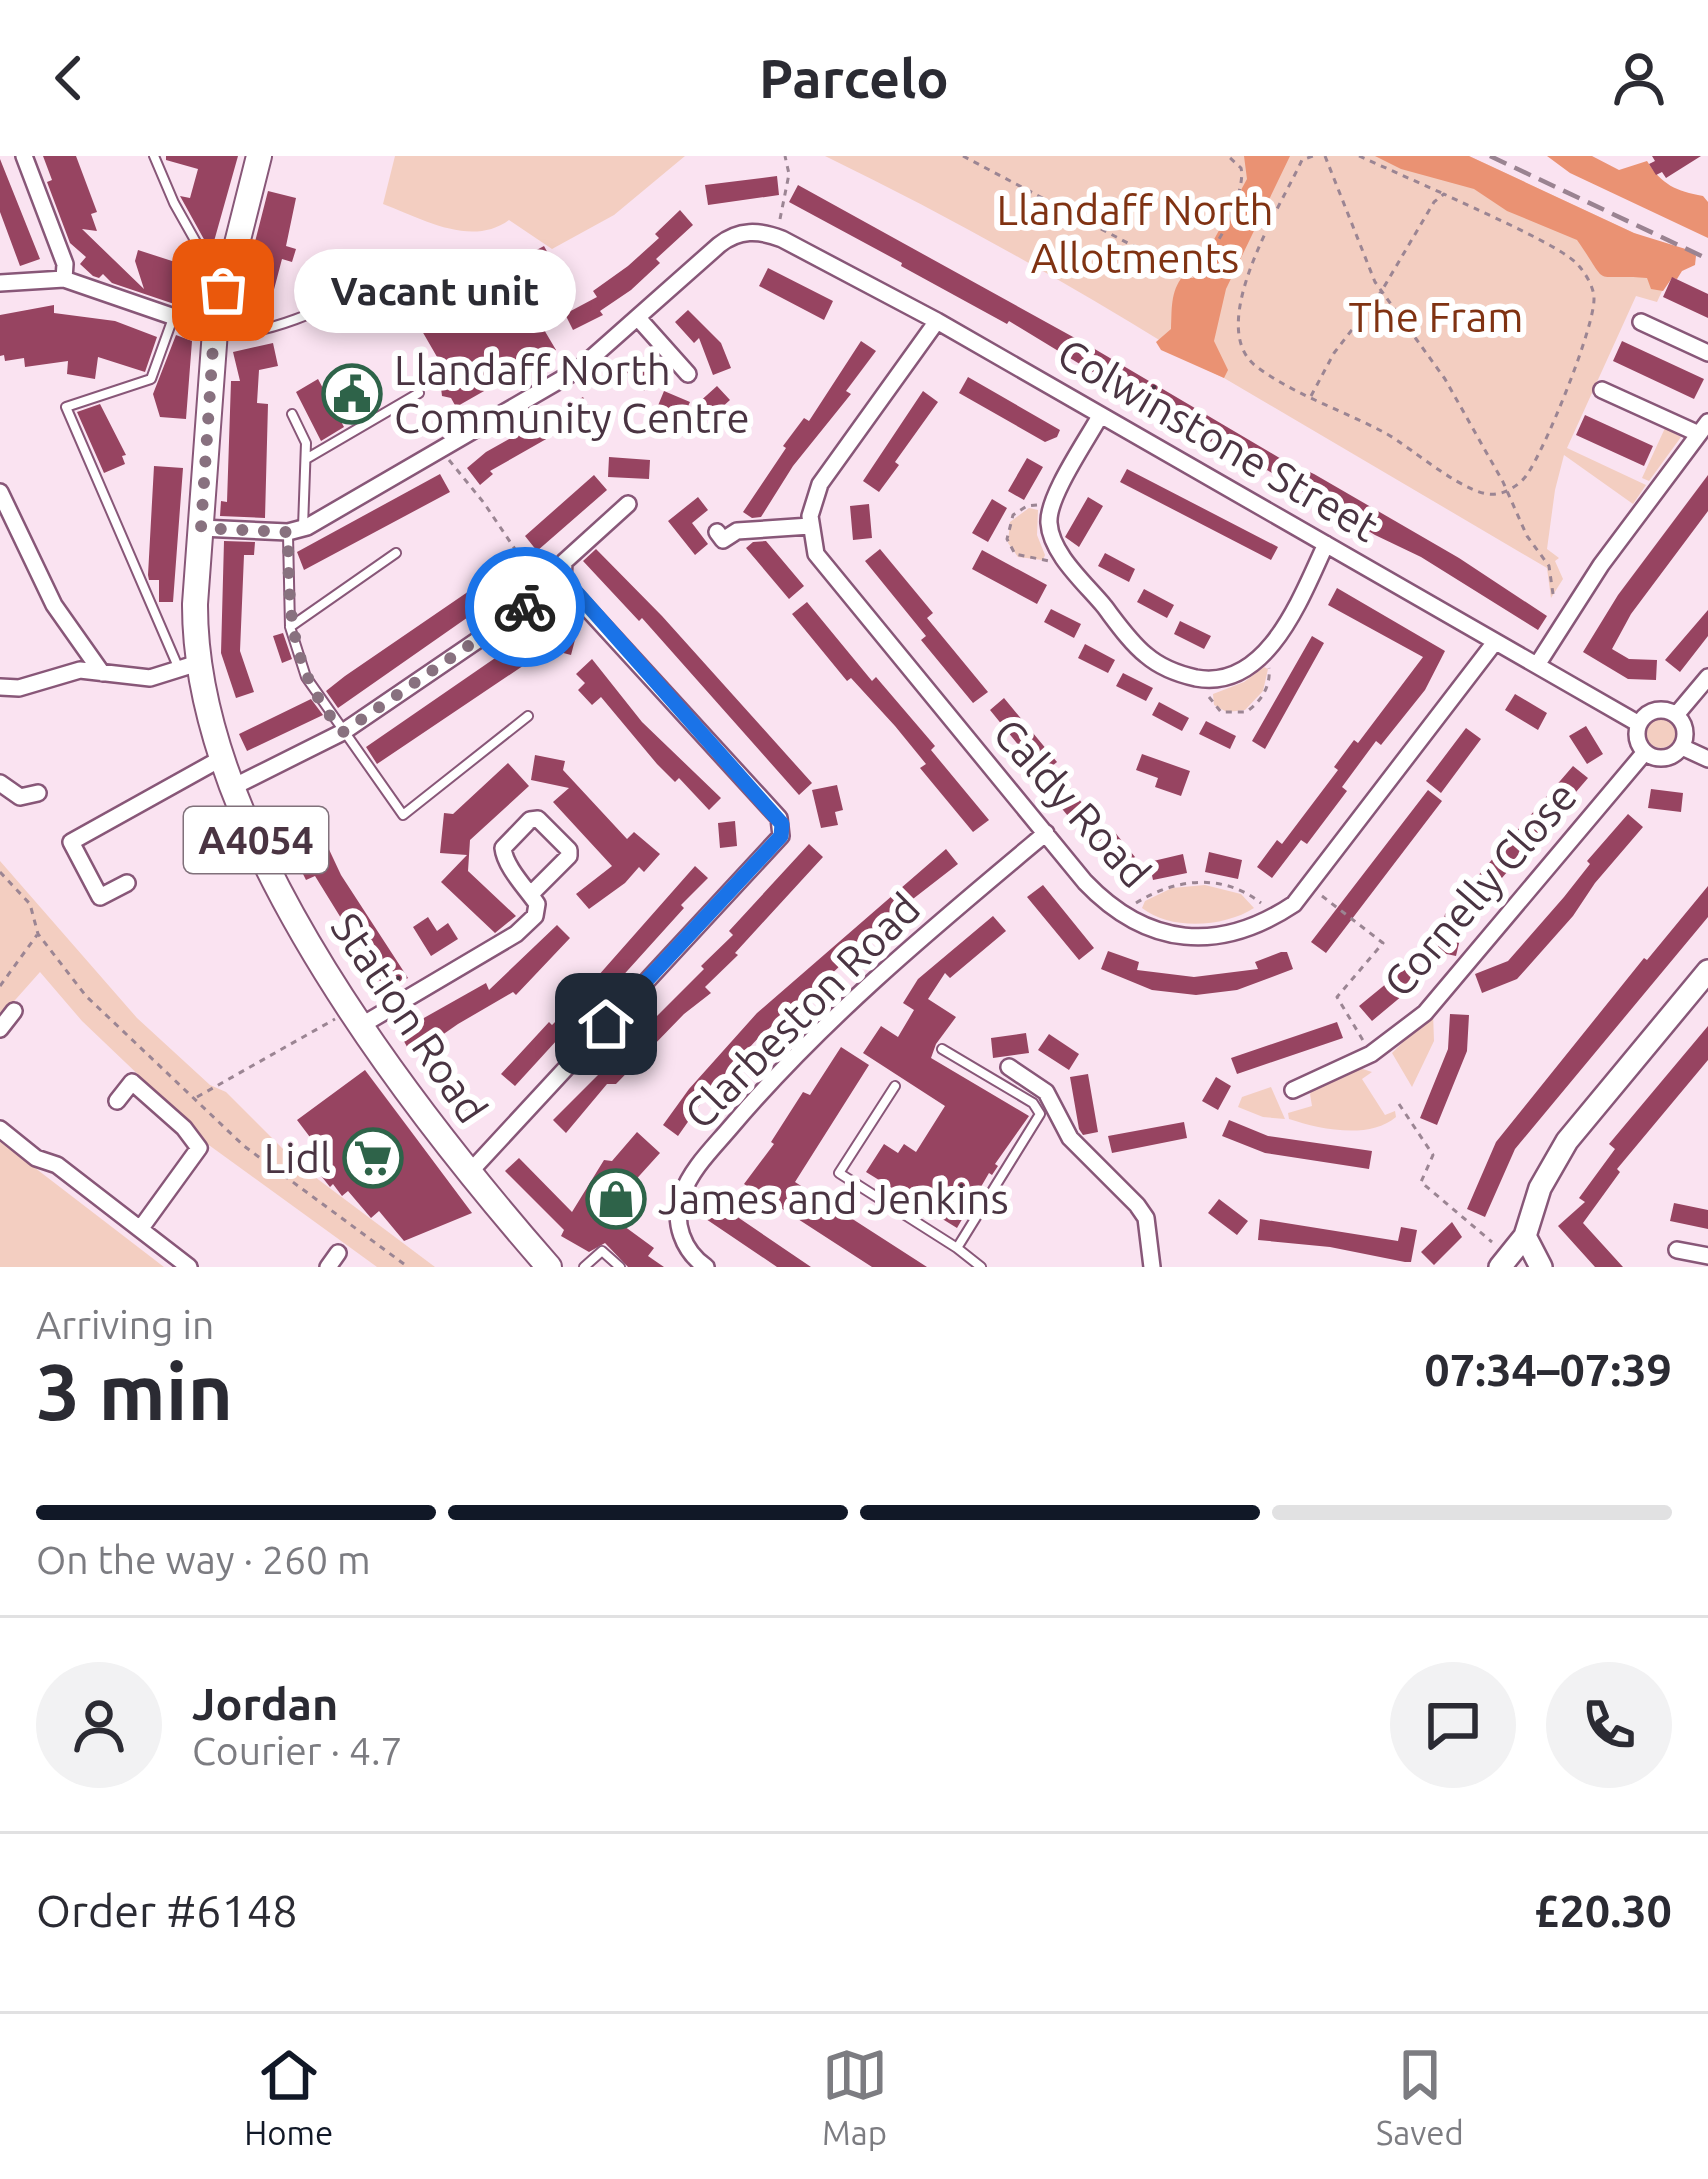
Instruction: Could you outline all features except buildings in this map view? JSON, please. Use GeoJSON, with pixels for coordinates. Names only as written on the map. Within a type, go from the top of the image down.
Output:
{"type":"FeatureCollection","features":[{"type":"Feature","properties":{"kind":"main road","name":"Station Road"},"geometry":{"type":"LineString","coordinates":[[260,156],[214,331],[189,667],[233,788],[280,889],[357,1017],[468,1174],[549,1267]]}},
{"type":"Feature","properties":{"kind":"street"},"geometry":{"type":"LineString","coordinates":[[24,156],[64,264],[64,279]]}},
{"type":"Feature","properties":{"kind":"street","name":"Colwinstone Street"},"geometry":{"type":"LineString","coordinates":[[638,318],[728,238],[755,231],[777,237],[938,321],[1639,724]]}},
{"type":"Feature","properties":{"kind":"street"},"geometry":{"type":"LineString","coordinates":[[0,283],[64,279],[214,331]]}},
{"type":"Feature","properties":{"kind":"street"},"geometry":{"type":"LineString","coordinates":[[201,528],[296,531],[579,369],[638,318],[688,374]]}},
{"type":"Feature","properties":{"kind":"street"},"geometry":{"type":"LineString","coordinates":[[717,532],[723,539],[736,531],[810,526],[820,484],[938,321]]}},
{"type":"Feature","properties":{"kind":"street"},"geometry":{"type":"LineString","coordinates":[[1641,322],[1708,353]]}},
{"type":"Feature","properties":{"kind":"street"},"geometry":{"type":"LineString","coordinates":[[1537,665],[1600,565],[1703,428],[1602,390]]}},
{"type":"Feature","properties":{"kind":"street"},"geometry":{"type":"LineString","coordinates":[[1100,416],[1051,506],[1050,528],[1066,559],[1146,656],[1169,670],[1208,680],[1230,676],[1263,656],[1327,544]]}},
{"type":"Feature","properties":{"kind":"street"},"geometry":{"type":"LineString","coordinates":[[0,492],[54,605],[102,673]]}},
{"type":"Feature","properties":{"kind":"street"},"geometry":{"type":"LineString","coordinates":[[468,1174],[782,830],[774,811],[567,583],[564,562],[628,504]]}},
{"type":"Feature","properties":{"kind":"street","name":"Caldy Road"},"geometry":{"type":"LineString","coordinates":[[810,526],[821,564],[1085,882],[1120,915],[1161,933],[1196,938],[1233,932],[1277,915],[1309,886],[1495,642]]}},
{"type":"Feature","properties":{"kind":"street"},"geometry":{"type":"LineString","coordinates":[[233,788],[343,732],[545,593],[567,583]]}},
{"type":"Feature","properties":{"kind":"street"},"geometry":{"type":"LineString","coordinates":[[1,686],[19,688],[80,670],[150,678],[189,667]]}},
{"type":"Feature","properties":{"kind":"street"},"geometry":{"type":"LineString","coordinates":[[1676,715],[1708,677]]}},
{"type":"Feature","properties":{"kind":"street"},"geometry":{"type":"LineString","coordinates":[[1658,710],[1676,715],[1685,732],[1682,747],[1661,758],[1645,752],[1637,739],[1643,716],[1658,710]]}},
{"type":"Feature","properties":{"kind":"street"},"geometry":{"type":"LineString","coordinates":[[1682,747],[1708,759]]}},
{"type":"Feature","properties":{"kind":"street","name":"Cornelly Close"},"geometry":{"type":"LineString","coordinates":[[1293,1090],[1371,1054],[1438,1000],[1645,752]]}},
{"type":"Feature","properties":{"kind":"street"},"geometry":{"type":"LineString","coordinates":[[127,884],[100,897],[71,842],[222,758]]}},
{"type":"Feature","properties":{"kind":"street"},"geometry":{"type":"LineString","coordinates":[[0,783],[20,796],[38,793]]}},
{"type":"Feature","properties":{"kind":"street"},"geometry":{"type":"LineString","coordinates":[[357,1017],[516,934],[569,856],[569,850],[538,819],[530,820],[503,848],[503,856],[534,902]]}},
{"type":"Feature","properties":{"kind":"street","name":"Clarbeston Road"},"geometry":{"type":"LineString","coordinates":[[706,1267],[686,1246],[678,1219],[682,1196],[700,1164],[745,1110],[836,1017],[1046,833]]}},
{"type":"Feature","properties":{"kind":"street"},"geometry":{"type":"LineString","coordinates":[[1504,1261],[1525,1236],[1540,1188],[1567,1141],[1708,971]]}},
{"type":"Feature","properties":{"kind":"street"},"geometry":{"type":"LineString","coordinates":[[0,1029],[14,1010]]}},
{"type":"Feature","properties":{"kind":"street"},"geometry":{"type":"LineString","coordinates":[[1009,1067],[1046,1092],[1070,1138],[1137,1205],[1145,1218],[1152,1267]]}},
{"type":"Feature","properties":{"kind":"street"},"geometry":{"type":"LineString","coordinates":[[117,1101],[132,1082],[184,1128],[199,1148],[141,1228]]}},
{"type":"Feature","properties":{"kind":"street"},"geometry":{"type":"LineString","coordinates":[[0,1129],[36,1158],[57,1165],[185,1266]]}},
{"type":"Feature","properties":{"kind":"street"},"geometry":{"type":"LineString","coordinates":[[1525,1236],[1541,1267]]}},
{"type":"Feature","properties":{"kind":"street"},"geometry":{"type":"LineString","coordinates":[[1677,1250],[1708,1256]]}},
{"type":"Feature","properties":{"kind":"lane"},"geometry":{"type":"LineString","coordinates":[[154,156],[174,203],[223,290]]}},
{"type":"Feature","properties":{"kind":"lane"},"geometry":{"type":"LineString","coordinates":[[214,331],[249,333],[280,324],[357,288],[361,266]]}},
{"type":"Feature","properties":{"kind":"lane"},"geometry":{"type":"LineString","coordinates":[[173,318],[151,379],[66,407],[189,667]]}},
{"type":"Feature","properties":{"kind":"lane"},"geometry":{"type":"LineString","coordinates":[[306,459],[418,393]]}},
{"type":"Feature","properties":{"kind":"lane"},"geometry":{"type":"LineString","coordinates":[[292,414],[306,436],[306,459],[290,627],[310,686],[404,815],[528,716]]}},
{"type":"Feature","properties":{"kind":"lane"},"geometry":{"type":"LineString","coordinates":[[290,627],[396,553]]}},
{"type":"Feature","properties":{"kind":"lane"},"geometry":{"type":"LineString","coordinates":[[942,1049],[1033,1103],[1040,1114],[958,1248]]}},
{"type":"Feature","properties":{"kind":"lane"},"geometry":{"type":"LineString","coordinates":[[895,1086],[838,1173],[958,1248],[980,1267]]}},
{"type":"Feature","properties":{"kind":"lane"},"geometry":{"type":"LineString","coordinates":[[584,1267],[602,1251],[620,1267]]}},
{"type":"Feature","properties":{"kind":"path"},"geometry":{"type":"LineString","coordinates":[[777,237],[789,174],[785,156]]}},
{"type":"Feature","properties":{"kind":"path"},"geometry":{"type":"LineString","coordinates":[[963,156],[1189,272],[1207,260],[1241,192],[1241,168],[1228,156]]}},
{"type":"Feature","properties":{"kind":"path"},"geometry":{"type":"LineString","coordinates":[[1312,156],[1302,160],[1243,287],[1236,314],[1240,339],[1253,365],[1387,434],[1476,493],[1494,495],[1507,490],[1523,481],[1535,462],[1586,336],[1594,297],[1576,260],[1359,156]]}},
{"type":"Feature","properties":{"kind":"path"},"geometry":{"type":"LineString","coordinates":[[1325,156],[1382,292],[1445,379],[1527,536],[1549,566],[1553,594]]}},
{"type":"Feature","properties":{"kind":"path"},"geometry":{"type":"LineString","coordinates":[[1311,396],[1334,353],[1382,292],[1434,202],[1444,194]]}},
{"type":"Feature","properties":{"kind":"path"},"geometry":{"type":"LineString","coordinates":[[442,448],[545,593]]}},
{"type":"Feature","properties":{"kind":"path"},"geometry":{"type":"LineString","coordinates":[[1051,506],[1019,510],[1010,520],[1007,539],[1022,558],[1066,559]]}},
{"type":"Feature","properties":{"kind":"path"},"geometry":{"type":"LineString","coordinates":[[1208,680],[1214,708],[1230,714],[1246,712],[1256,705],[1268,683],[1263,656]]}},
{"type":"Feature","properties":{"kind":"path"},"geometry":{"type":"LineString","coordinates":[[0,872],[30,904],[38,934],[86,996],[269,1166],[408,1267]]}},
{"type":"Feature","properties":{"kind":"path"},"geometry":{"type":"LineString","coordinates":[[1120,915],[1155,892],[1204,882],[1236,887],[1277,915]]}},
{"type":"Feature","properties":{"kind":"path"},"geometry":{"type":"LineString","coordinates":[[1309,886],[1383,944],[1337,997],[1371,1054]]}},
{"type":"Feature","properties":{"kind":"path"},"geometry":{"type":"LineString","coordinates":[[0,986],[38,934]]}},
{"type":"Feature","properties":{"kind":"path"},"geometry":{"type":"LineString","coordinates":[[194,1099],[357,1017]]}},
{"type":"Feature","properties":{"kind":"path"},"geometry":{"type":"LineString","coordinates":[[1399,1104],[1433,1155],[1421,1182],[1504,1261]]}},
{"type":"Feature","properties":{"kind":"green space"},"geometry":{"type":"Polygon","coordinates":[[[395,156],[685,156],[614,215],[552,249],[509,220],[494,228],[462,231],[383,204],[395,156]]]}},
{"type":"Feature","properties":{"kind":"green space","name":"The Fram"},"geometry":{"type":"Polygon","coordinates":[[[825,156],[1469,156],[1679,254],[1657,302],[1636,296],[1567,448],[1646,485],[1633,504],[1564,455],[1547,549],[1559,558],[1555,561],[1563,579],[1551,598],[1547,568],[1224,378],[1168,351],[1169,346],[1042,271],[825,156]]]}},
{"type":"Feature","properties":{"kind":"green space"},"geometry":{"type":"Polygon","coordinates":[[[1665,428],[1681,437],[1649,481],[1642,478],[1665,428]]]}},
{"type":"Feature","properties":{"kind":"green space"},"geometry":{"type":"Polygon","coordinates":[[[1029,508],[1038,510],[1043,560],[1018,557],[1008,543],[1010,522],[1029,508]]]}},
{"type":"Feature","properties":{"kind":"green space"},"geometry":{"type":"Polygon","coordinates":[[[1264,667],[1268,669],[1263,691],[1245,710],[1227,712],[1214,705],[1213,694],[1244,682],[1264,667]]]}},
{"type":"Feature","properties":{"kind":"green space"},"geometry":{"type":"Polygon","coordinates":[[[1661,718],[1672,722],[1676,733],[1672,744],[1661,748],[1650,744],[1646,733],[1650,722],[1661,718]]]}},
{"type":"Feature","properties":{"kind":"green space"},"geometry":{"type":"Polygon","coordinates":[[[0,861],[137,1018],[210,1085],[226,1092],[299,1165],[435,1267],[377,1267],[195,1135],[191,1125],[82,1021],[40,972],[0,1017],[0,861]]]}},
{"type":"Feature","properties":{"kind":"green space"},"geometry":{"type":"Polygon","coordinates":[[[1205,885],[1241,894],[1254,908],[1198,924],[1168,920],[1142,908],[1145,901],[1172,888],[1205,885]]]}},
{"type":"Feature","properties":{"kind":"green space"},"geometry":{"type":"Polygon","coordinates":[[[1433,1012],[1434,1041],[1412,1087],[1392,1053],[1433,1012]]]}},
{"type":"Feature","properties":{"kind":"green space"},"geometry":{"type":"Polygon","coordinates":[[[1357,1067],[1372,1072],[1362,1079],[1385,1115],[1395,1111],[1396,1117],[1358,1130],[1289,1119],[1288,1113],[1312,1106],[1314,1088],[1357,1067]]]}},
{"type":"Feature","properties":{"kind":"green space"},"geometry":{"type":"Polygon","coordinates":[[[1271,1087],[1285,1119],[1238,1107],[1242,1097],[1271,1087]]]}},
{"type":"Feature","properties":{"kind":"green space"},"geometry":{"type":"Polygon","coordinates":[[[0,1141],[164,1267],[0,1267],[0,1141]]]}},
{"type":"Feature","properties":{"kind":"shaded area"},"geometry":{"type":"Polygon","coordinates":[[[1244,156],[1290,156],[1226,289],[1214,341],[1228,370],[1224,378],[1161,350],[1156,342],[1171,329],[1172,301],[1179,282],[1183,276],[1193,278],[1247,179],[1244,156]]]}},
{"type":"Feature","properties":{"kind":"shaded area"},"geometry":{"type":"Polygon","coordinates":[[[1375,156],[1469,156],[1634,233],[1692,251],[1695,265],[1672,278],[1663,291],[1651,289],[1647,278],[1603,276],[1577,240],[1507,211],[1474,189],[1401,169],[1375,156]]]}},
{"type":"Feature","properties":{"kind":"shaded area"},"geometry":{"type":"Polygon","coordinates":[[[1547,156],[1592,156],[1619,170],[1647,161],[1670,186],[1708,202],[1708,238],[1570,173],[1547,156]]]}},
{"type":"Feature","properties":{"kind":"railway"},"geometry":{"type":"LineString","coordinates":[[1490,156],[1708,259]]}},
{"type":"Feature","properties":{"kind":"way so far"},"geometry":{"type":"LineString","coordinates":[[223,290],[214,331],[201,528],[288,532],[290,627],[310,686],[343,732],[525,607]]}},
{"type":"Feature","properties":{"kind":"place","name":"Vacant unit"},"geometry":{"type":"Point","coordinates":[223,290]}},
{"type":"Feature","properties":{"kind":"place","name":"Llandaff North Community Centre"},"geometry":{"type":"Point","coordinates":[352,394]}},
{"type":"Feature","properties":{"kind":"place","name":"Lidl"},"geometry":{"type":"Point","coordinates":[373,1158]}},
{"type":"Feature","properties":{"kind":"place","name":"James and Jenkins"},"geometry":{"type":"Point","coordinates":[616,1199]}},
{"type":"Feature","properties":{"kind":"route"},"geometry":{"type":"LineString","coordinates":[[525,607],[559,583],[570,585],[782,824],[781,836],[606,1024]]}},
{"type":"Feature","properties":{"kind":"park label","name":"Llandaff North Allotments"},"geometry":{"type":"Point","coordinates":[1135,234]}}]}
